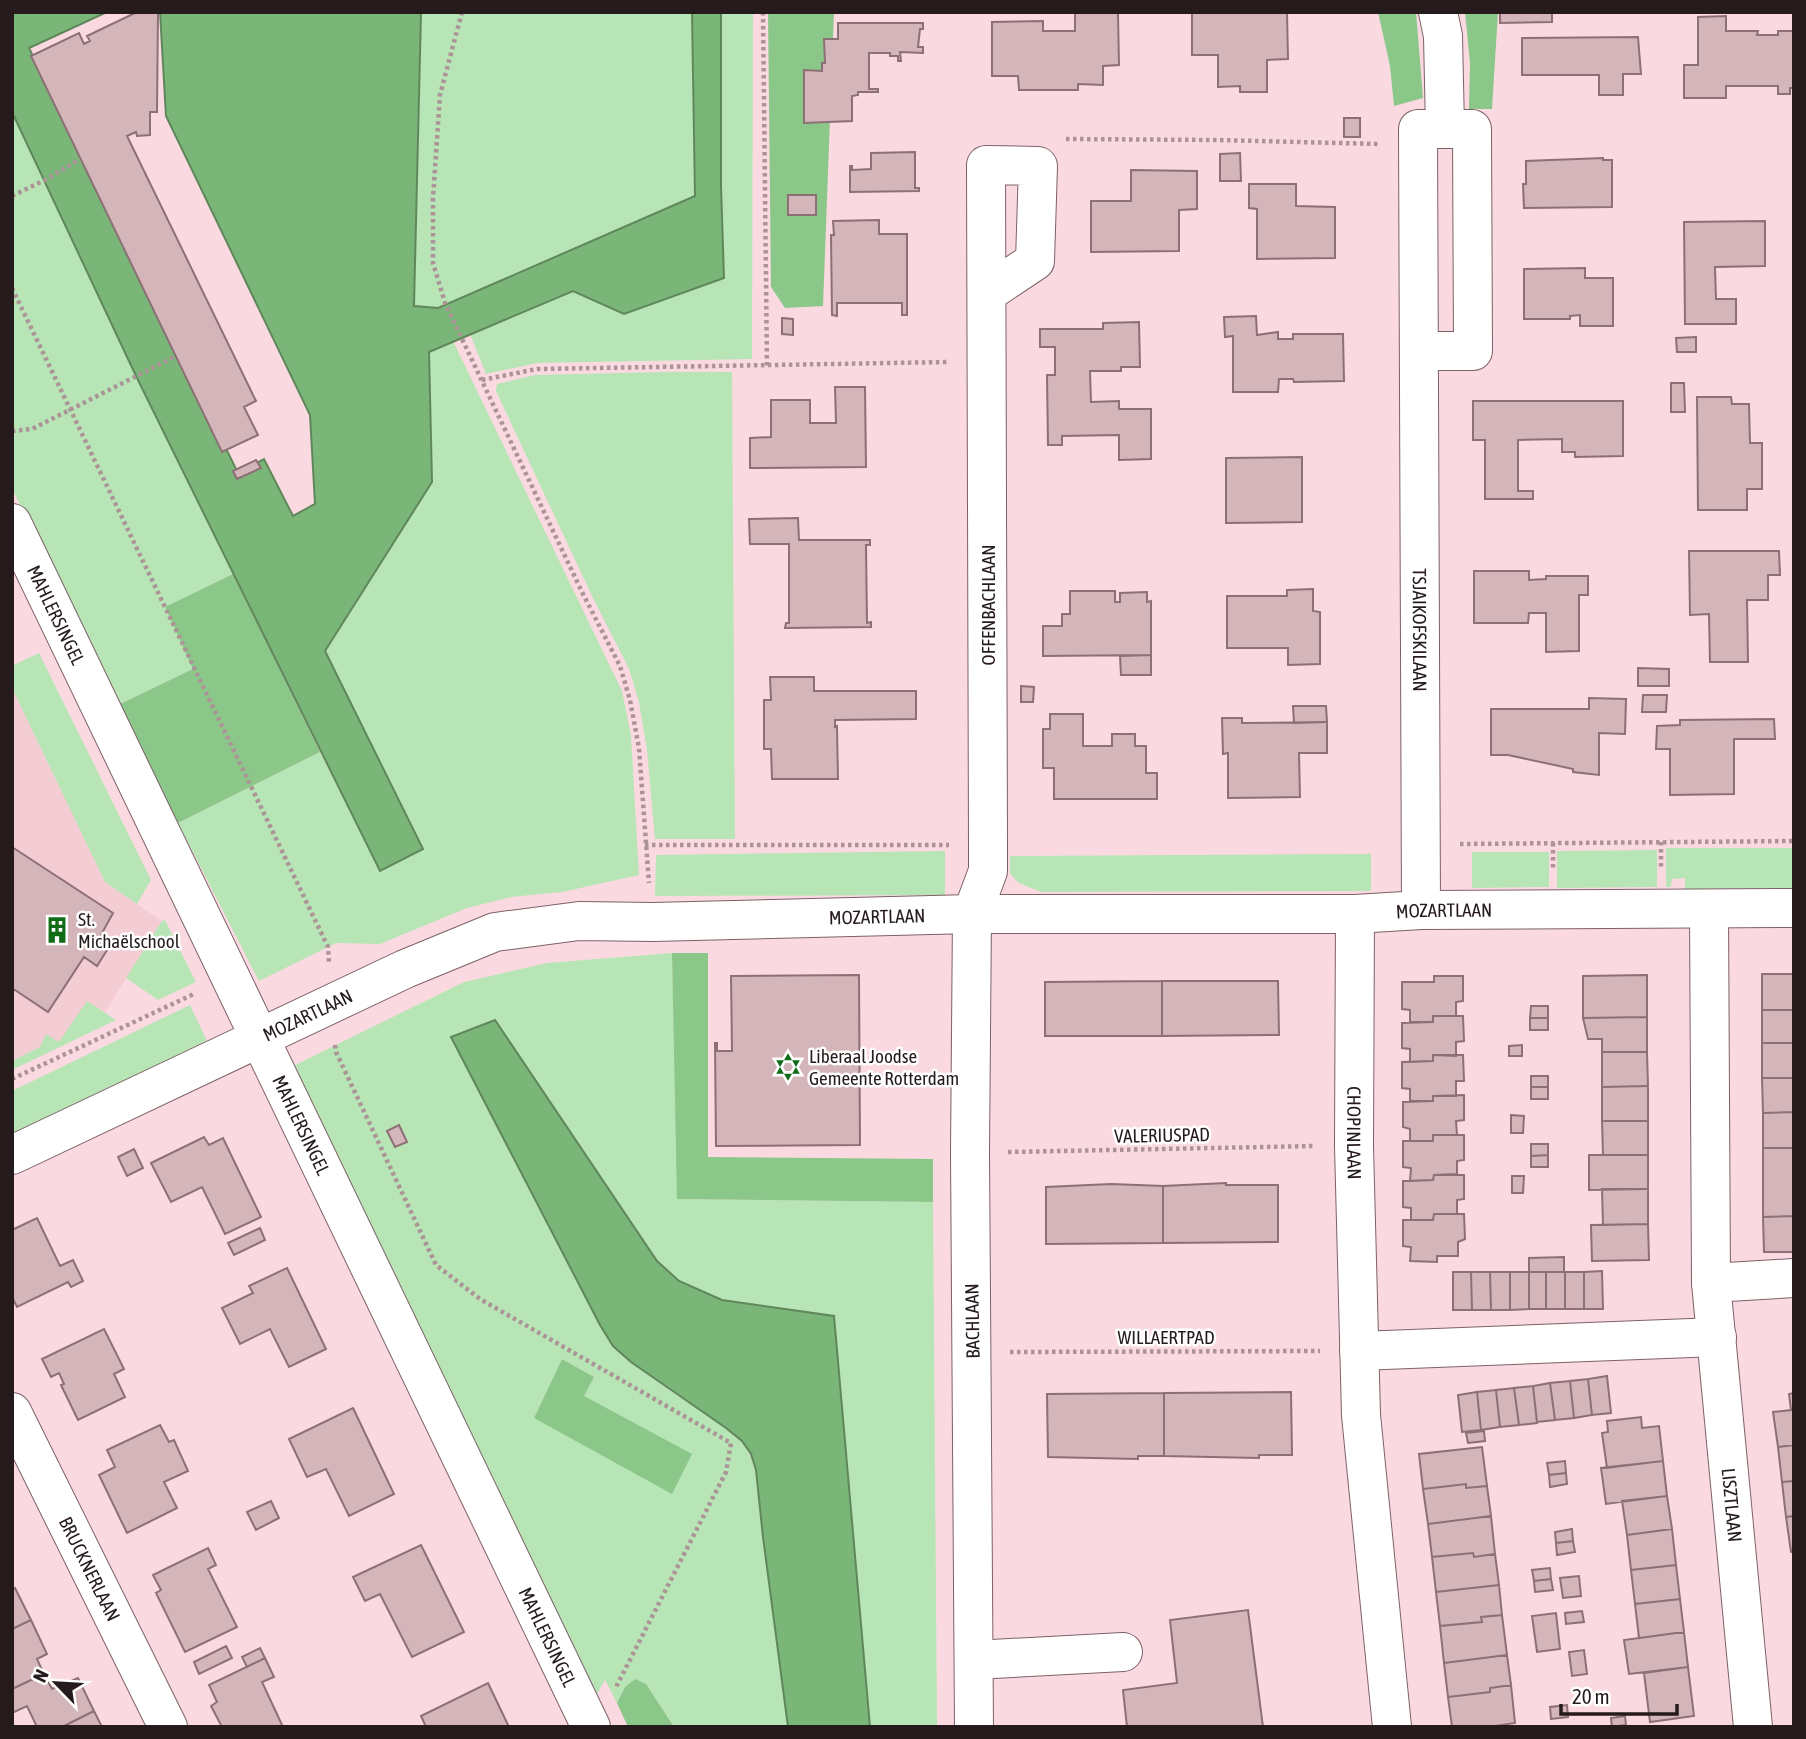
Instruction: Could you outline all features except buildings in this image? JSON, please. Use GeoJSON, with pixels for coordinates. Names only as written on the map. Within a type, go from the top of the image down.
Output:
{"type":"FeatureCollection","features":[{"type":"Feature","properties":{"kind":"street","name":"TSJAIKOFSKILAAN"},"geometry":{"type":"LineString","coordinates":[[1421,910],[1419,351],[1432,136],[1443,36],[1438,12]]}},
{"type":"Feature","properties":{"kind":"street"},"geometry":{"type":"LineString","coordinates":[[1419,351],[1473,351],[1472,129],[1432,136]]}},
{"type":"Feature","properties":{"kind":"street","name":"OFFENBACHLAAN"},"geometry":{"type":"LineString","coordinates":[[972,914],[988,870],[986,165],[1038,166]]}},
{"type":"Feature","properties":{"kind":"street"},"geometry":{"type":"LineString","coordinates":[[987,293],[1035,261],[1038,166]]}},
{"type":"Feature","properties":{"kind":"street","name":"MAHLERSINGEL"},"geometry":{"type":"LineString","coordinates":[[17,545],[232,977],[591,1727]]}},
{"type":"Feature","properties":{"kind":"street","name":"MOZARTLAAN"},"geometry":{"type":"LineString","coordinates":[[12,1155],[405,969],[495,932],[579,921],[653,922],[972,914],[1355,914],[1421,910],[1794,908]]}},
{"type":"Feature","properties":{"kind":"street","name":"LISZTLAAN"},"geometry":{"type":"LineString","coordinates":[[1709,909],[1711,1283],[1753,1727]]}},
{"type":"Feature","properties":{"kind":"street","name":"BACHLAAN"},"geometry":{"type":"LineString","coordinates":[[972,914],[970,1153],[974,1727]]}},
{"type":"Feature","properties":{"kind":"street","name":"CHOPINLAAN"},"geometry":{"type":"LineString","coordinates":[[1355,914],[1354,1146],[1361,1415],[1392,1727]]}},
{"type":"Feature","properties":{"kind":"street"},"geometry":{"type":"LineString","coordinates":[[1711,1283],[1794,1278]]}},
{"type":"Feature","properties":{"kind":"street"},"geometry":{"type":"LineString","coordinates":[[1359,1351],[1717,1337]]}},
{"type":"Feature","properties":{"kind":"street","name":"BRUCKNERLAAN"},"geometry":{"type":"LineString","coordinates":[[12,1412],[167,1727]]}},
{"type":"Feature","properties":{"kind":"street"},"geometry":{"type":"LineString","coordinates":[[974,1660],[1124,1652]]}},
{"type":"Feature","properties":{"kind":"path"},"geometry":{"type":"LineString","coordinates":[[462,12],[440,95],[433,198],[433,263],[444,303],[620,666],[631,699],[639,748],[653,922]]}},
{"type":"Feature","properties":{"kind":"path"},"geometry":{"type":"LineString","coordinates":[[763,12],[767,367]]}},
{"type":"Feature","properties":{"kind":"path"},"geometry":{"type":"LineString","coordinates":[[1038,166],[1049,139],[1400,145],[1432,136]]}},
{"type":"Feature","properties":{"kind":"path"},"geometry":{"type":"LineString","coordinates":[[12,196],[80,159]]}},
{"type":"Feature","properties":{"kind":"path"},"geometry":{"type":"LineString","coordinates":[[12,288],[328,947],[336,1052],[436,1265],[480,1299],[731,1443],[726,1472],[614,1690]]}},
{"type":"Feature","properties":{"kind":"path"},"geometry":{"type":"LineString","coordinates":[[12,431],[32,429],[176,356]]}},
{"type":"Feature","properties":{"kind":"path"},"geometry":{"type":"LineString","coordinates":[[482,380],[537,369],[987,361]]}},
{"type":"Feature","properties":{"kind":"path"},"geometry":{"type":"LineString","coordinates":[[1420,844],[1794,841]]}},
{"type":"Feature","properties":{"kind":"path"},"geometry":{"type":"LineString","coordinates":[[645,845],[988,845]]}},
{"type":"Feature","properties":{"kind":"path"},"geometry":{"type":"LineString","coordinates":[[12,1079],[232,977]]}},
{"type":"Feature","properties":{"kind":"path","name":"VALERIUSPAD"},"geometry":{"type":"LineString","coordinates":[[970,1153],[1354,1146]]}},
{"type":"Feature","properties":{"kind":"path","name":"WILLAERTPAD"},"geometry":{"type":"LineString","coordinates":[[973,1352],[1359,1351]]}},
{"type":"Feature","properties":{"kind":"shaded area"},"geometry":{"type":"Polygon","coordinates":[[[12,12],[107,12],[29,48],[238,473],[264,459],[293,516],[315,504],[310,415],[166,116],[160,12],[421,12],[414,306],[438,308],[695,196],[692,12],[721,12],[724,278],[624,314],[573,291],[429,352],[432,482],[325,651],[423,849],[380,871],[136,376],[12,112],[12,12]]]}},
{"type":"Feature","properties":{"kind":"shaded area"},"geometry":{"type":"Polygon","coordinates":[[[421,12],[692,12],[695,196],[438,308],[414,306],[421,12]]]}},
{"type":"Feature","properties":{"kind":"shaded area"},"geometry":{"type":"Polygon","coordinates":[[[721,12],[753,12],[752,359],[537,363],[486,374],[470,334],[574,291],[624,314],[724,278],[721,12]]]}},
{"type":"Feature","properties":{"kind":"shaded area"},"geometry":{"type":"Polygon","coordinates":[[[768,12],[834,12],[823,306],[785,308],[771,287],[768,12]]]}},
{"type":"Feature","properties":{"kind":"shaded area"},"geometry":{"type":"Polygon","coordinates":[[[1378,12],[1416,12],[1423,98],[1394,106],[1390,66],[1378,12]]]}},
{"type":"Feature","properties":{"kind":"shaded area"},"geometry":{"type":"Polygon","coordinates":[[[1465,12],[1498,12],[1492,109],[1469,109],[1470,63],[1465,12]]]}},
{"type":"Feature","properties":{"kind":"shaded area"},"geometry":{"type":"Polygon","coordinates":[[[12,112],[233,574],[165,607],[194,669],[116,706],[12,488],[12,112]]]}},
{"type":"Feature","properties":{"kind":"shaded area"},"geometry":{"type":"Polygon","coordinates":[[[453,341],[622,691],[631,735],[639,875],[562,892],[511,897],[467,908],[380,944],[336,943],[259,981],[178,823],[320,752],[380,870],[423,849],[325,651],[432,482],[429,352],[453,341]]]}},
{"type":"Feature","properties":{"kind":"shaded area"},"geometry":{"type":"Polygon","coordinates":[[[732,372],[735,839],[655,839],[647,750],[639,702],[629,669],[496,391],[497,384],[535,375],[732,372]]]}},
{"type":"Feature","properties":{"kind":"shaded area"},"geometry":{"type":"Polygon","coordinates":[[[233,574],[320,752],[178,823],[116,706],[193,669],[165,607],[233,574]]]}},
{"type":"Feature","properties":{"kind":"shaded area"},"geometry":{"type":"Polygon","coordinates":[[[39,653],[151,880],[137,904],[105,882],[12,688],[12,666],[39,653]]]}},
{"type":"Feature","properties":{"kind":"shaded area"},"geometry":{"type":"Polygon","coordinates":[[[12,688],[105,882],[162,921],[105,1012],[87,1001],[59,1043],[40,1047],[12,1061],[12,688]]]}},
{"type":"Feature","properties":{"kind":"shaded area"},"geometry":{"type":"Polygon","coordinates":[[[1666,848],[1794,848],[1794,888],[1685,889],[1685,878],[1672,879],[1671,887],[1666,887],[1666,848]]]}},
{"type":"Feature","properties":{"kind":"shaded area"},"geometry":{"type":"Polygon","coordinates":[[[1657,850],[1657,887],[1557,888],[1557,851],[1657,850]]]}},
{"type":"Feature","properties":{"kind":"shaded area"},"geometry":{"type":"Polygon","coordinates":[[[945,851],[945,895],[655,896],[656,855],[945,851]]]}},
{"type":"Feature","properties":{"kind":"shaded area"},"geometry":{"type":"Polygon","coordinates":[[[1472,852],[1549,852],[1549,887],[1472,888],[1472,852]]]}},
{"type":"Feature","properties":{"kind":"shaded area"},"geometry":{"type":"Polygon","coordinates":[[[1371,854],[1371,891],[1041,892],[1019,883],[1010,874],[1010,856],[1371,854]]]}},
{"type":"Feature","properties":{"kind":"shaded area"},"geometry":{"type":"Polygon","coordinates":[[[165,920],[196,982],[158,1000],[126,978],[165,920]]]}},
{"type":"Feature","properties":{"kind":"shaded area"},"geometry":{"type":"Polygon","coordinates":[[[672,953],[678,1199],[933,1202],[937,1727],[870,1727],[834,1316],[722,1300],[679,1281],[657,1261],[472,1029],[451,1038],[600,1325],[630,1360],[742,1441],[754,1465],[757,1478],[788,1727],[674,1727],[646,1684],[635,1679],[625,1687],[617,1703],[605,1680],[597,1694],[293,1066],[464,982],[547,963],[672,953]],[[562,1359],[534,1418],[584,1396],[594,1377],[562,1359]]]}},
{"type":"Feature","properties":{"kind":"shaded area"},"geometry":{"type":"Polygon","coordinates":[[[672,953],[708,953],[708,1157],[933,1159],[933,1202],[677,1199],[672,953]]]}},
{"type":"Feature","properties":{"kind":"shaded area"},"geometry":{"type":"Polygon","coordinates":[[[87,1001],[116,1020],[12,1070],[12,1061],[40,1047],[46,1034],[59,1042],[87,1001]]]}},
{"type":"Feature","properties":{"kind":"shaded area"},"geometry":{"type":"Polygon","coordinates":[[[190,1005],[207,1041],[12,1134],[12,1091],[190,1005]]]}},
{"type":"Feature","properties":{"kind":"shaded area"},"geometry":{"type":"Polygon","coordinates":[[[495,1020],[657,1261],[679,1281],[722,1300],[834,1316],[870,1727],[788,1727],[756,1470],[751,1454],[742,1441],[726,1428],[631,1362],[613,1346],[600,1325],[451,1037],[495,1020]]]}},
{"type":"Feature","properties":{"kind":"shaded area"},"geometry":{"type":"Polygon","coordinates":[[[562,1359],[594,1377],[584,1396],[692,1454],[672,1494],[534,1418],[562,1359]]]}},
{"type":"Feature","properties":{"kind":"shaded area"},"geometry":{"type":"Polygon","coordinates":[[[635,1679],[646,1684],[674,1727],[628,1727],[617,1703],[625,1687],[635,1679]]]}},
{"type":"Feature","properties":{"kind":"place","name":"St. Michaëlschool"},"geometry":{"type":"Point","coordinates":[57,930]}},
{"type":"Feature","properties":{"kind":"place","name":"Liberaal Joodse Gemeente Rotterdam"},"geometry":{"type":"Point","coordinates":[788,1067]}}]}
